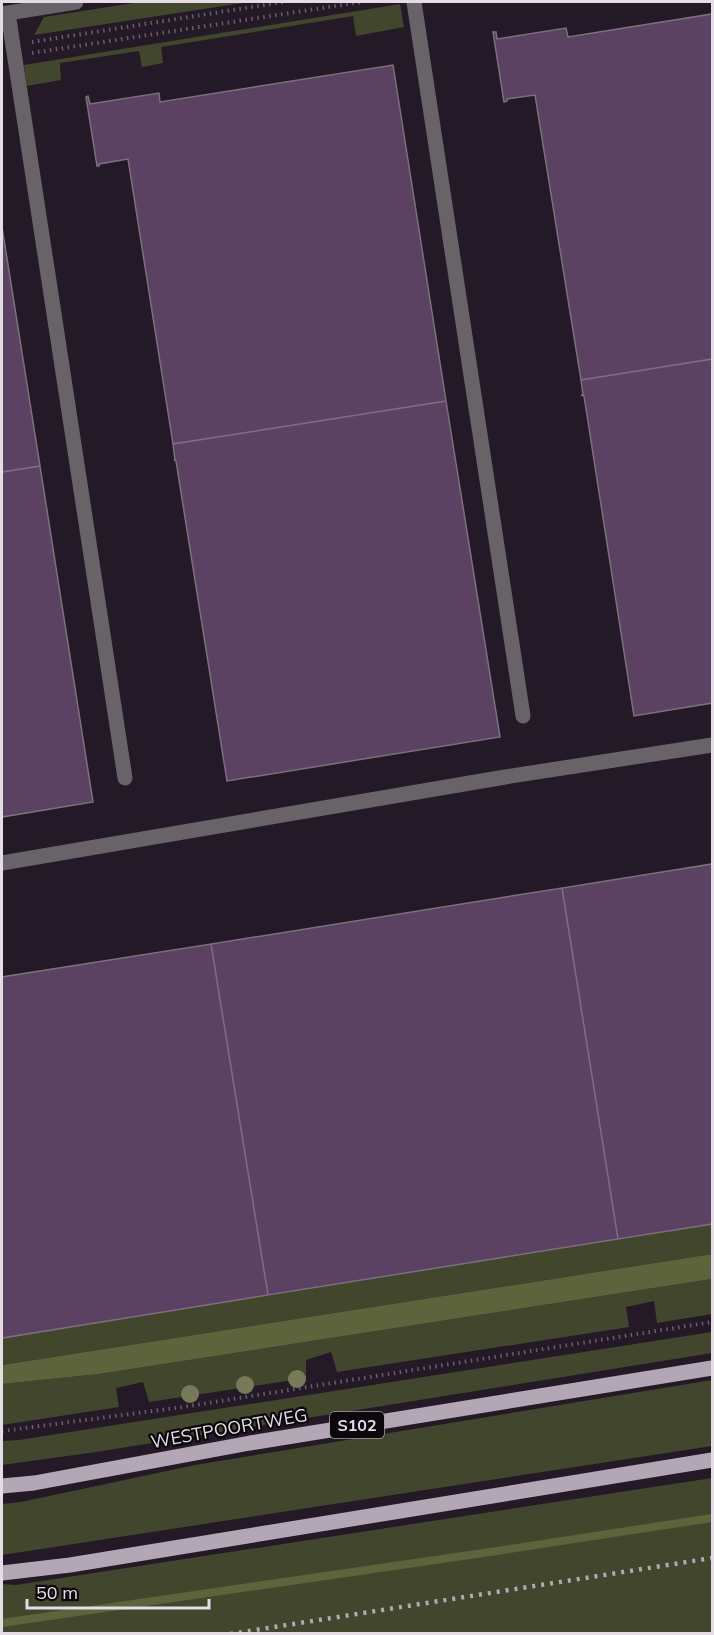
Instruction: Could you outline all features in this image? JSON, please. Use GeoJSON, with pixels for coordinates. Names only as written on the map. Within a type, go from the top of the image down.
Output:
{"type":"FeatureCollection","features":[{"type":"Feature","properties":{"kind":"main road","name":"WESTPOORTWEG"},"geometry":{"type":"LineString","coordinates":[[2,1486],[34,1483],[250,1443],[712,1368]]}},
{"type":"Feature","properties":{"kind":"main road"},"geometry":{"type":"LineString","coordinates":[[2,1573],[82,1563],[712,1460]]}},
{"type":"Feature","properties":{"kind":"street"},"geometry":{"type":"LineString","coordinates":[[76,2],[5,13],[14,50],[125,778]]}},
{"type":"Feature","properties":{"kind":"street"},"geometry":{"type":"LineString","coordinates":[[414,2],[523,716]]}},
{"type":"Feature","properties":{"kind":"street"},"geometry":{"type":"LineString","coordinates":[[2,863],[505,777],[712,745]]}},
{"type":"Feature","properties":{"kind":"path"},"geometry":{"type":"LineString","coordinates":[[14,50],[283,2]]}},
{"type":"Feature","properties":{"kind":"path"},"geometry":{"type":"LineString","coordinates":[[14,50],[362,2]]}},
{"type":"Feature","properties":{"kind":"path","name":"WESTPOORTWEG"},"geometry":{"type":"LineString","coordinates":[[2,1431],[183,1407],[712,1322]]}},
{"type":"Feature","properties":{"kind":"shaded area"},"geometry":{"type":"Polygon","coordinates":[[[140,2],[249,2],[34,35],[44,17],[140,2]]]}},
{"type":"Feature","properties":{"kind":"shaded area"},"geometry":{"type":"Polygon","coordinates":[[[400,4],[404,27],[356,36],[353,16],[161,47],[163,63],[142,67],[139,51],[60,63],[61,80],[27,86],[24,65],[400,4]]]}},
{"type":"Feature","properties":{"kind":"shaded area"},"geometry":{"type":"Polygon","coordinates":[[[712,1222],[712,1254],[2,1365],[2,1330],[712,1222]]]}},
{"type":"Feature","properties":{"kind":"shaded area"},"geometry":{"type":"Polygon","coordinates":[[[712,1254],[712,1279],[99,1374],[2,1384],[2,1365],[712,1254]]]}},
{"type":"Feature","properties":{"kind":"shaded area"},"geometry":{"type":"Polygon","coordinates":[[[712,1279],[712,1314],[657,1323],[654,1301],[626,1307],[629,1327],[337,1372],[331,1352],[306,1360],[306,1378],[149,1402],[143,1382],[116,1388],[119,1407],[2,1425],[2,1384],[99,1374],[712,1279]]]}},
{"type":"Feature","properties":{"kind":"shaded area"},"geometry":{"type":"Polygon","coordinates":[[[712,1332],[712,1353],[96,1452],[2,1465],[2,1441],[712,1332]]]}},
{"type":"Feature","properties":{"kind":"shaded area"},"geometry":{"type":"Polygon","coordinates":[[[712,1380],[712,1446],[2,1555],[2,1504],[21,1502],[195,1465],[712,1380]]]}},
{"type":"Feature","properties":{"kind":"shaded area"},"geometry":{"type":"Polygon","coordinates":[[[712,1478],[712,1633],[2,1633],[2,1584],[16,1585],[712,1478]]]}},
{"type":"Feature","properties":{"kind":"building"},"geometry":{"type":"Polygon","coordinates":[[[712,14],[712,359],[581,380],[535,95],[507,99],[504,102],[493,32],[496,32],[497,39],[566,28],[568,37],[712,14]]]}},
{"type":"Feature","properties":{"kind":"building"},"geometry":{"type":"Polygon","coordinates":[[[393,65],[446,401],[173,444],[128,159],[97,166],[86,97],[88,96],[90,104],[159,93],[160,102],[393,65]]]}},
{"type":"Feature","properties":{"kind":"building"},"geometry":{"type":"Polygon","coordinates":[[[2,227],[40,466],[2,472],[2,227]]]}},
{"type":"Feature","properties":{"kind":"building"},"geometry":{"type":"Polygon","coordinates":[[[712,359],[712,703],[634,716],[584,396],[581,395],[583,395],[581,380],[712,359]]]}},
{"type":"Feature","properties":{"kind":"building"},"geometry":{"type":"Polygon","coordinates":[[[446,401],[500,737],[227,781],[173,444],[446,401]]]}},
{"type":"Feature","properties":{"kind":"building"},"geometry":{"type":"Polygon","coordinates":[[[40,466],[93,802],[2,817],[2,472],[40,466]]]}},
{"type":"Feature","properties":{"kind":"building"},"geometry":{"type":"Polygon","coordinates":[[[712,864],[712,1224],[618,1239],[562,888],[712,864]]]}},
{"type":"Feature","properties":{"kind":"building"},"geometry":{"type":"Polygon","coordinates":[[[562,888],[618,1239],[268,1295],[211,944],[562,888]]]}},
{"type":"Feature","properties":{"kind":"building"},"geometry":{"type":"Polygon","coordinates":[[[211,944],[268,1295],[2,1338],[2,977],[211,944]]]}},
{"type":"Feature","properties":{"kind":"waterway"},"geometry":{"type":"LineString","coordinates":[[2,1623],[712,1518]]}},
{"type":"Feature","properties":{"kind":"railway"},"geometry":{"type":"LineString","coordinates":[[230,1634],[712,1558]]}}]}
